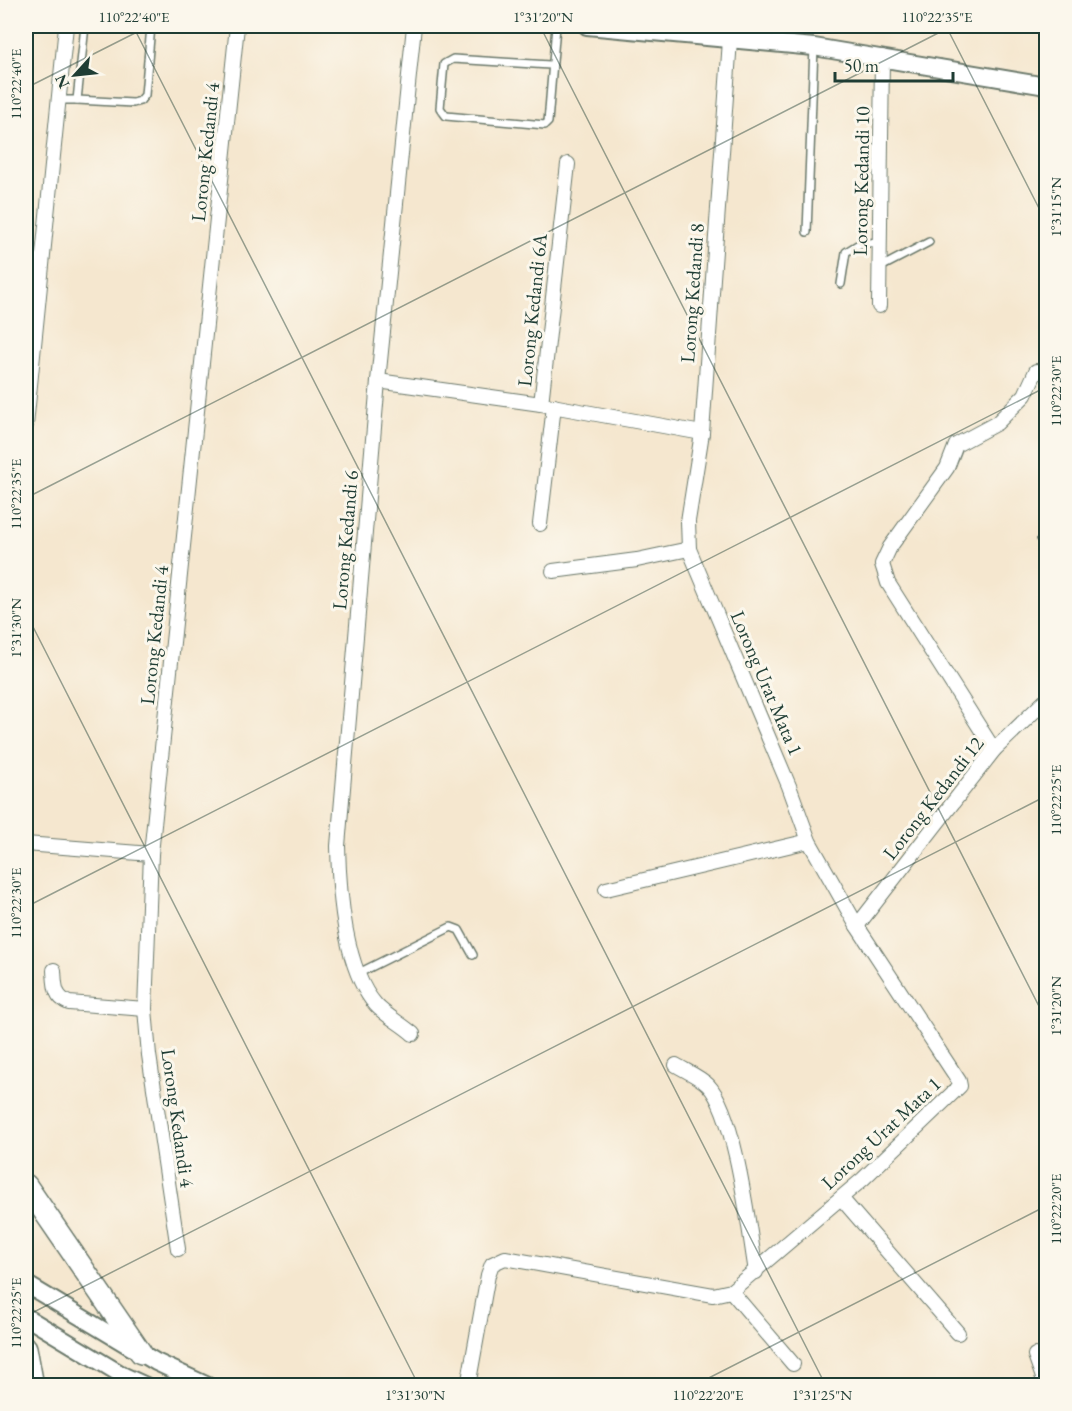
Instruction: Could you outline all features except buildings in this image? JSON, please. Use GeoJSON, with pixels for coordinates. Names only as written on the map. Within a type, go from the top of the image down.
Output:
{"type":"FeatureCollection","features":[{"type":"Feature","properties":{"kind":"main road"},"geometry":{"type":"LineString","coordinates":[[26,1185],[141,1353]]}},
{"type":"Feature","properties":{"kind":"main road"},"geometry":{"type":"LineString","coordinates":[[26,1348],[33,1386]]}},
{"type":"Feature","properties":{"kind":"street"},"geometry":{"type":"LineString","coordinates":[[26,425],[66,26]]}},
{"type":"Feature","properties":{"kind":"street","name":"Lorong Kedandi 4"},"geometry":{"type":"LineString","coordinates":[[178,1249],[149,1055],[145,1009],[151,854],[237,26]]}},
{"type":"Feature","properties":{"kind":"street","name":"Lorong Kedandi 6"},"geometry":{"type":"LineString","coordinates":[[413,1034],[378,1007],[357,974],[343,906],[338,846],[378,381],[414,26]]}},
{"type":"Feature","properties":{"kind":"street"},"geometry":{"type":"LineString","coordinates":[[587,26],[644,28],[730,40],[814,47],[1047,86]]}},
{"type":"Feature","properties":{"kind":"street","name":"Lorong Kedandi 8"},"geometry":{"type":"LineString","coordinates":[[689,549],[688,521],[702,433],[730,40]]}},
{"type":"Feature","properties":{"kind":"street","name":"Lorong Kedandi 10"},"geometry":{"type":"LineString","coordinates":[[879,306],[882,57]]}},
{"type":"Feature","properties":{"kind":"street","name":"Lorong Kedandi 6A"},"geometry":{"type":"LineString","coordinates":[[378,381],[548,405],[567,164]]}},
{"type":"Feature","properties":{"kind":"street"},"geometry":{"type":"LineString","coordinates":[[994,750],[888,583],[882,564],[890,547],[946,468],[956,445],[997,423],[1024,395],[1036,371]]}},
{"type":"Feature","properties":{"kind":"street"},"geometry":{"type":"LineString","coordinates":[[540,524],[548,405],[702,433]]}},
{"type":"Feature","properties":{"kind":"street"},"geometry":{"type":"LineString","coordinates":[[553,571],[637,560],[689,549]]}},
{"type":"Feature","properties":{"kind":"street","name":"Lorong Urat Mata 1"},"geometry":{"type":"LineString","coordinates":[[689,549],[789,786],[808,841],[857,926],[959,1081],[960,1086],[841,1198],[731,1291]]}},
{"type":"Feature","properties":{"kind":"street","name":"Lorong Kedandi 12"},"geometry":{"type":"LineString","coordinates":[[857,926],[994,750],[1047,700]]}},
{"type":"Feature","properties":{"kind":"street"},"geometry":{"type":"LineString","coordinates":[[606,889],[808,841]]}},
{"type":"Feature","properties":{"kind":"street"},"geometry":{"type":"LineString","coordinates":[[26,844],[151,854]]}},
{"type":"Feature","properties":{"kind":"street"},"geometry":{"type":"LineString","coordinates":[[54,970],[56,991],[61,1000],[69,1003],[145,1009]]}},
{"type":"Feature","properties":{"kind":"street"},"geometry":{"type":"LineString","coordinates":[[676,1065],[708,1085],[724,1118],[742,1182],[756,1272]]}},
{"type":"Feature","properties":{"kind":"street"},"geometry":{"type":"LineString","coordinates":[[841,1198],[958,1333]]}},
{"type":"Feature","properties":{"kind":"street"},"geometry":{"type":"LineString","coordinates":[[468,1386],[490,1269],[501,1259],[713,1296],[731,1291],[793,1364]]}},
{"type":"Feature","properties":{"kind":"street"},"geometry":{"type":"LineString","coordinates":[[26,1284],[141,1353],[208,1386]]}},
{"type":"Feature","properties":{"kind":"street"},"geometry":{"type":"LineString","coordinates":[[26,1317],[124,1376],[146,1386]]}},
{"type":"Feature","properties":{"kind":"street"},"geometry":{"type":"LineString","coordinates":[[1035,1355],[1046,1386]]}},
{"type":"Feature","properties":{"kind":"lane"},"geometry":{"type":"LineString","coordinates":[[77,100],[85,26]]}},
{"type":"Feature","properties":{"kind":"lane"},"geometry":{"type":"LineString","coordinates":[[59,100],[133,103],[140,101],[145,95],[151,26]]}},
{"type":"Feature","properties":{"kind":"lane"},"geometry":{"type":"LineString","coordinates":[[550,65],[453,59],[444,64],[440,108],[446,116],[544,125],[548,122],[550,65],[556,26]]}},
{"type":"Feature","properties":{"kind":"lane"},"geometry":{"type":"LineString","coordinates":[[807,232],[814,47]]}},
{"type":"Feature","properties":{"kind":"lane"},"geometry":{"type":"LineString","coordinates":[[841,284],[846,252],[859,244],[879,242]]}},
{"type":"Feature","properties":{"kind":"lane"},"geometry":{"type":"LineString","coordinates":[[879,268],[929,242]]}},
{"type":"Feature","properties":{"kind":"lane"},"geometry":{"type":"LineString","coordinates":[[357,974],[451,927],[459,930],[473,955]]}}]}
